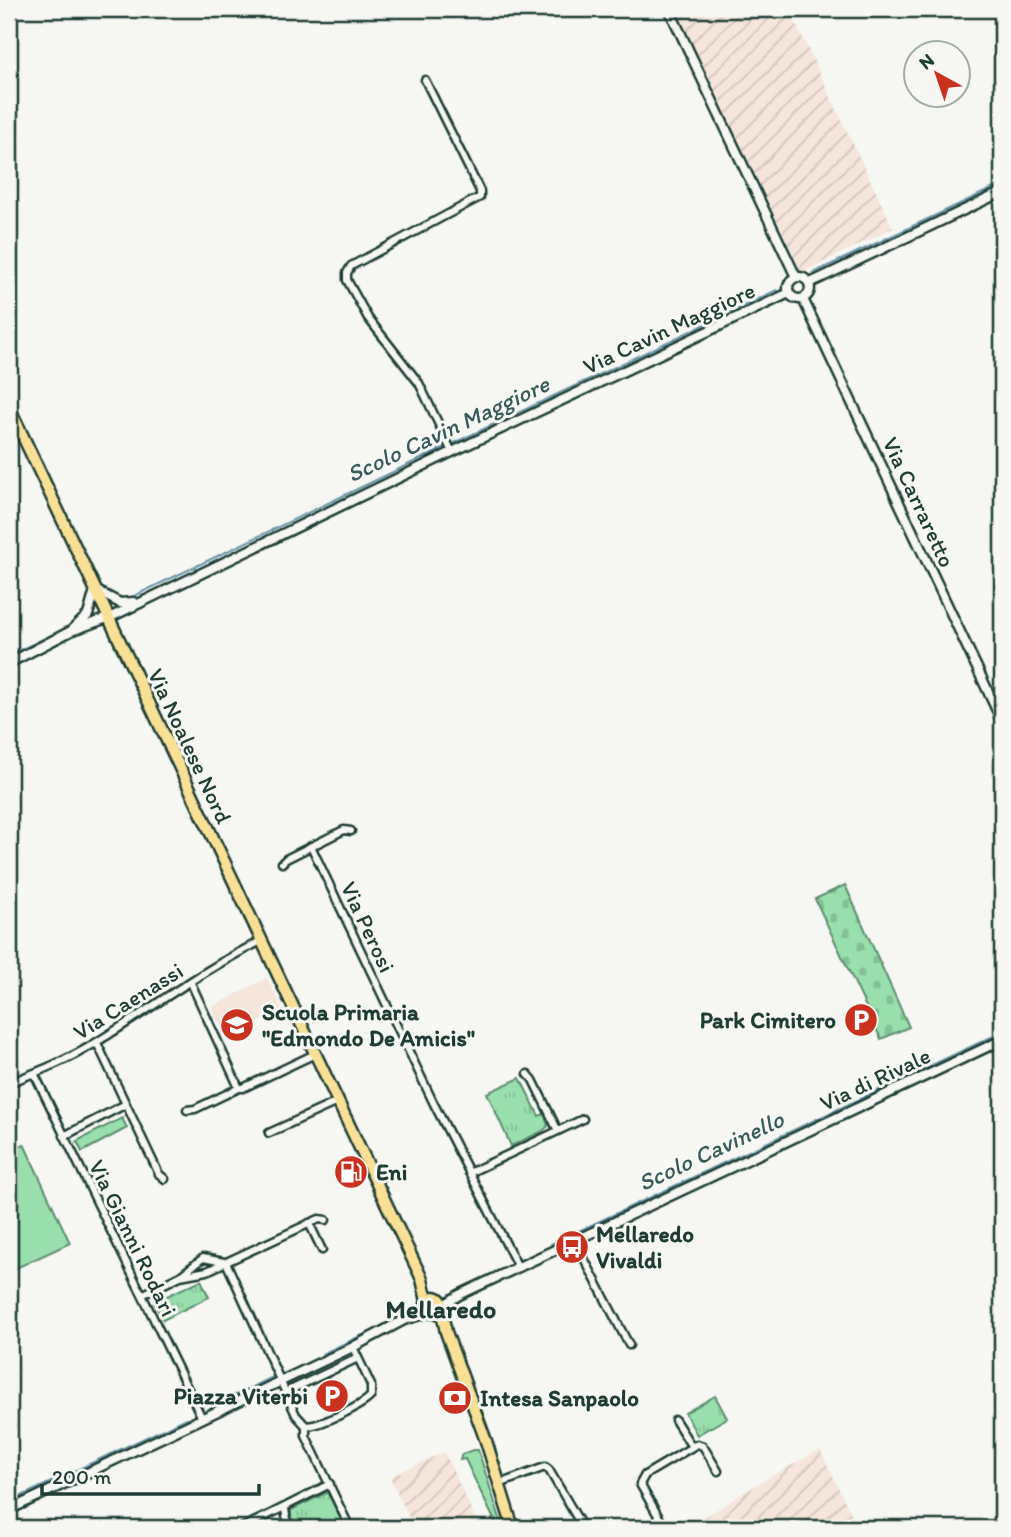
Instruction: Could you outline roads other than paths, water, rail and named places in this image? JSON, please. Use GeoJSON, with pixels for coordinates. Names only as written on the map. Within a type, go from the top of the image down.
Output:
{"type":"FeatureCollection","features":[{"type":"Feature","properties":{"kind":"main road","name":"Via Noalese Nord"},"geometry":{"type":"LineString","coordinates":[[9,407],[434,1306]]}},
{"type":"Feature","properties":{"kind":"main road"},"geometry":{"type":"LineString","coordinates":[[434,1306],[486,1441],[513,1528]]}},
{"type":"Feature","properties":{"kind":"street"},"geometry":{"type":"LineString","coordinates":[[669,9],[796,277],[805,278],[810,283],[810,293],[803,299]]}},
{"type":"Feature","properties":{"kind":"street"},"geometry":{"type":"LineString","coordinates":[[425,80],[480,191],[480,197],[351,266],[346,274],[368,318],[423,390],[450,447]]}},
{"type":"Feature","properties":{"kind":"street"},"geometry":{"type":"LineString","coordinates":[[810,283],[1002,192]]}},
{"type":"Feature","properties":{"kind":"street","name":"Via Cavin Maggiore"},"geometry":{"type":"LineString","coordinates":[[796,277],[789,284],[789,293],[796,299],[803,299]]}},
{"type":"Feature","properties":{"kind":"street","name":"Via Cavin Maggiore"},"geometry":{"type":"LineString","coordinates":[[9,663],[450,447],[789,293]]}},
{"type":"Feature","properties":{"kind":"street","name":"Via Carraretto"},"geometry":{"type":"LineString","coordinates":[[803,299],[1002,721]]}},
{"type":"Feature","properties":{"kind":"street"},"geometry":{"type":"LineString","coordinates":[[89,614],[95,590],[120,603]]}},
{"type":"Feature","properties":{"kind":"street","name":"Via Cavin Maggiore"},"geometry":{"type":"LineString","coordinates":[[71,631],[89,614],[107,615],[120,603],[139,601]]}},
{"type":"Feature","properties":{"kind":"street"},"geometry":{"type":"LineString","coordinates":[[282,863],[344,830],[351,831]]}},
{"type":"Feature","properties":{"kind":"street","name":"Via Perosi"},"geometry":{"type":"LineString","coordinates":[[311,846],[381,997],[518,1267]]}},
{"type":"Feature","properties":{"kind":"street","name":"Via Caenassi"},"geometry":{"type":"LineString","coordinates":[[9,1083],[93,1044],[261,941]]}},
{"type":"Feature","properties":{"kind":"street"},"geometry":{"type":"LineString","coordinates":[[191,983],[239,1088]]}},
{"type":"Feature","properties":{"kind":"street","name":"Via di Rivale"},"geometry":{"type":"LineString","coordinates":[[434,1306],[1002,1040]]}},
{"type":"Feature","properties":{"kind":"street"},"geometry":{"type":"LineString","coordinates":[[93,1044],[98,1045],[159,1174],[165,1179]]}},
{"type":"Feature","properties":{"kind":"street"},"geometry":{"type":"LineString","coordinates":[[187,1110],[243,1088],[315,1054]]}},
{"type":"Feature","properties":{"kind":"street","name":"Via Gianni Rodari"},"geometry":{"type":"LineString","coordinates":[[34,1073],[202,1418]]}},
{"type":"Feature","properties":{"kind":"street"},"geometry":{"type":"LineString","coordinates":[[528,1074],[558,1131]]}},
{"type":"Feature","properties":{"kind":"street"},"geometry":{"type":"LineString","coordinates":[[269,1133],[337,1102]]}},
{"type":"Feature","properties":{"kind":"street"},"geometry":{"type":"LineString","coordinates":[[64,1136],[126,1104]]}},
{"type":"Feature","properties":{"kind":"street"},"geometry":{"type":"LineString","coordinates":[[469,1173],[583,1119]]}},
{"type":"Feature","properties":{"kind":"street"},"geometry":{"type":"LineString","coordinates":[[180,1276],[207,1271],[309,1223],[319,1219],[326,1220]]}},
{"type":"Feature","properties":{"kind":"street"},"geometry":{"type":"LineString","coordinates":[[309,1223],[322,1250]]}},
{"type":"Feature","properties":{"kind":"street"},"geometry":{"type":"LineString","coordinates":[[575,1241],[629,1345]]}},
{"type":"Feature","properties":{"kind":"street"},"geometry":{"type":"LineString","coordinates":[[142,1295],[180,1276],[203,1258],[226,1262]]}},
{"type":"Feature","properties":{"kind":"street"},"geometry":{"type":"LineString","coordinates":[[226,1262],[296,1415],[306,1426],[306,1436],[350,1528]]}},
{"type":"Feature","properties":{"kind":"street"},"geometry":{"type":"LineString","coordinates":[[9,1510],[353,1348],[434,1306]]}},
{"type":"Feature","properties":{"kind":"street"},"geometry":{"type":"LineString","coordinates":[[306,1426],[318,1424],[368,1400],[371,1396],[371,1385],[353,1348]]}},
{"type":"Feature","properties":{"kind":"street"},"geometry":{"type":"LineString","coordinates":[[286,1392],[358,1358]]}},
{"type":"Feature","properties":{"kind":"street"},"geometry":{"type":"LineString","coordinates":[[675,1420],[692,1447]]}},
{"type":"Feature","properties":{"kind":"street"},"geometry":{"type":"LineString","coordinates":[[665,1528],[642,1489],[641,1479],[697,1444],[703,1446],[718,1471]]}},
{"type":"Feature","properties":{"kind":"street"},"geometry":{"type":"LineString","coordinates":[[499,1484],[545,1467],[583,1528]]}},
{"type":"Feature","properties":{"kind":"street"},"geometry":{"type":"LineString","coordinates":[[241,1528],[285,1509],[330,1484]]}},
{"type":"Feature","properties":{"kind":"street"},"geometry":{"type":"LineString","coordinates":[[285,1509],[291,1528]]}},
{"type":"Feature","properties":{"kind":"waterway","name":"Scolo Cavin Maggiore"},"geometry":{"type":"LineString","coordinates":[[813,273],[1002,184]]}},
{"type":"Feature","properties":{"kind":"waterway","name":"Scolo Cavin Maggiore"},"geometry":{"type":"LineString","coordinates":[[452,444],[777,290]]}},
{"type":"Feature","properties":{"kind":"waterway","name":"Scolo Cavin Maggiore"},"geometry":{"type":"LineString","coordinates":[[132,597],[447,446]]}},
{"type":"Feature","properties":{"kind":"waterway","name":"Scolo Cavin Maggiore"},"geometry":{"type":"LineString","coordinates":[[9,655],[52,635]]}},
{"type":"Feature","properties":{"kind":"waterway","name":"Scolo Cavinello"},"geometry":{"type":"LineString","coordinates":[[915,1073],[1002,1032]]}},
{"type":"Feature","properties":{"kind":"waterway","name":"Scolo Cavinello"},"geometry":{"type":"LineString","coordinates":[[894,1083],[908,1076]]}},
{"type":"Feature","properties":{"kind":"waterway","name":"Scolo Cavinello"},"geometry":{"type":"LineString","coordinates":[[551,1244],[885,1087]]}},
{"type":"Feature","properties":{"kind":"waterway","name":"Scolo Cavinello"},"geometry":{"type":"LineString","coordinates":[[322,1354],[369,1332]]}},
{"type":"Feature","properties":{"kind":"waterway","name":"Scolo Cavinello"},"geometry":{"type":"LineString","coordinates":[[210,1407],[275,1376]]}},
{"type":"Feature","properties":{"kind":"waterway","name":"Scolo Cavinello"},"geometry":{"type":"LineString","coordinates":[[9,1502],[187,1418]]}},
{"type":"Feature","properties":{"kind":"place","name":"Park Cimitero"},"geometry":{"type":"Point","coordinates":[861,1020]}},
{"type":"Feature","properties":{"kind":"place","name":"Scuola Primaria \"Edmondo De Amicis\""},"geometry":{"type":"Point","coordinates":[237,1025]}},
{"type":"Feature","properties":{"kind":"place","name":"Eni"},"geometry":{"type":"Point","coordinates":[351,1172]}},
{"type":"Feature","properties":{"kind":"place","name":"Mellaredo Vivaldi"},"geometry":{"type":"Point","coordinates":[572,1247]}},
{"type":"Feature","properties":{"kind":"place","name":"Piazza Viterbi"},"geometry":{"type":"Point","coordinates":[332,1396]}},
{"type":"Feature","properties":{"kind":"place","name":"Intesa Sanpaolo"},"geometry":{"type":"Point","coordinates":[455,1398]}},
{"type":"Feature","properties":{"kind":"district","name":"Mellaredo"},"geometry":{"type":"Point","coordinates":[441,1309]}}]}
